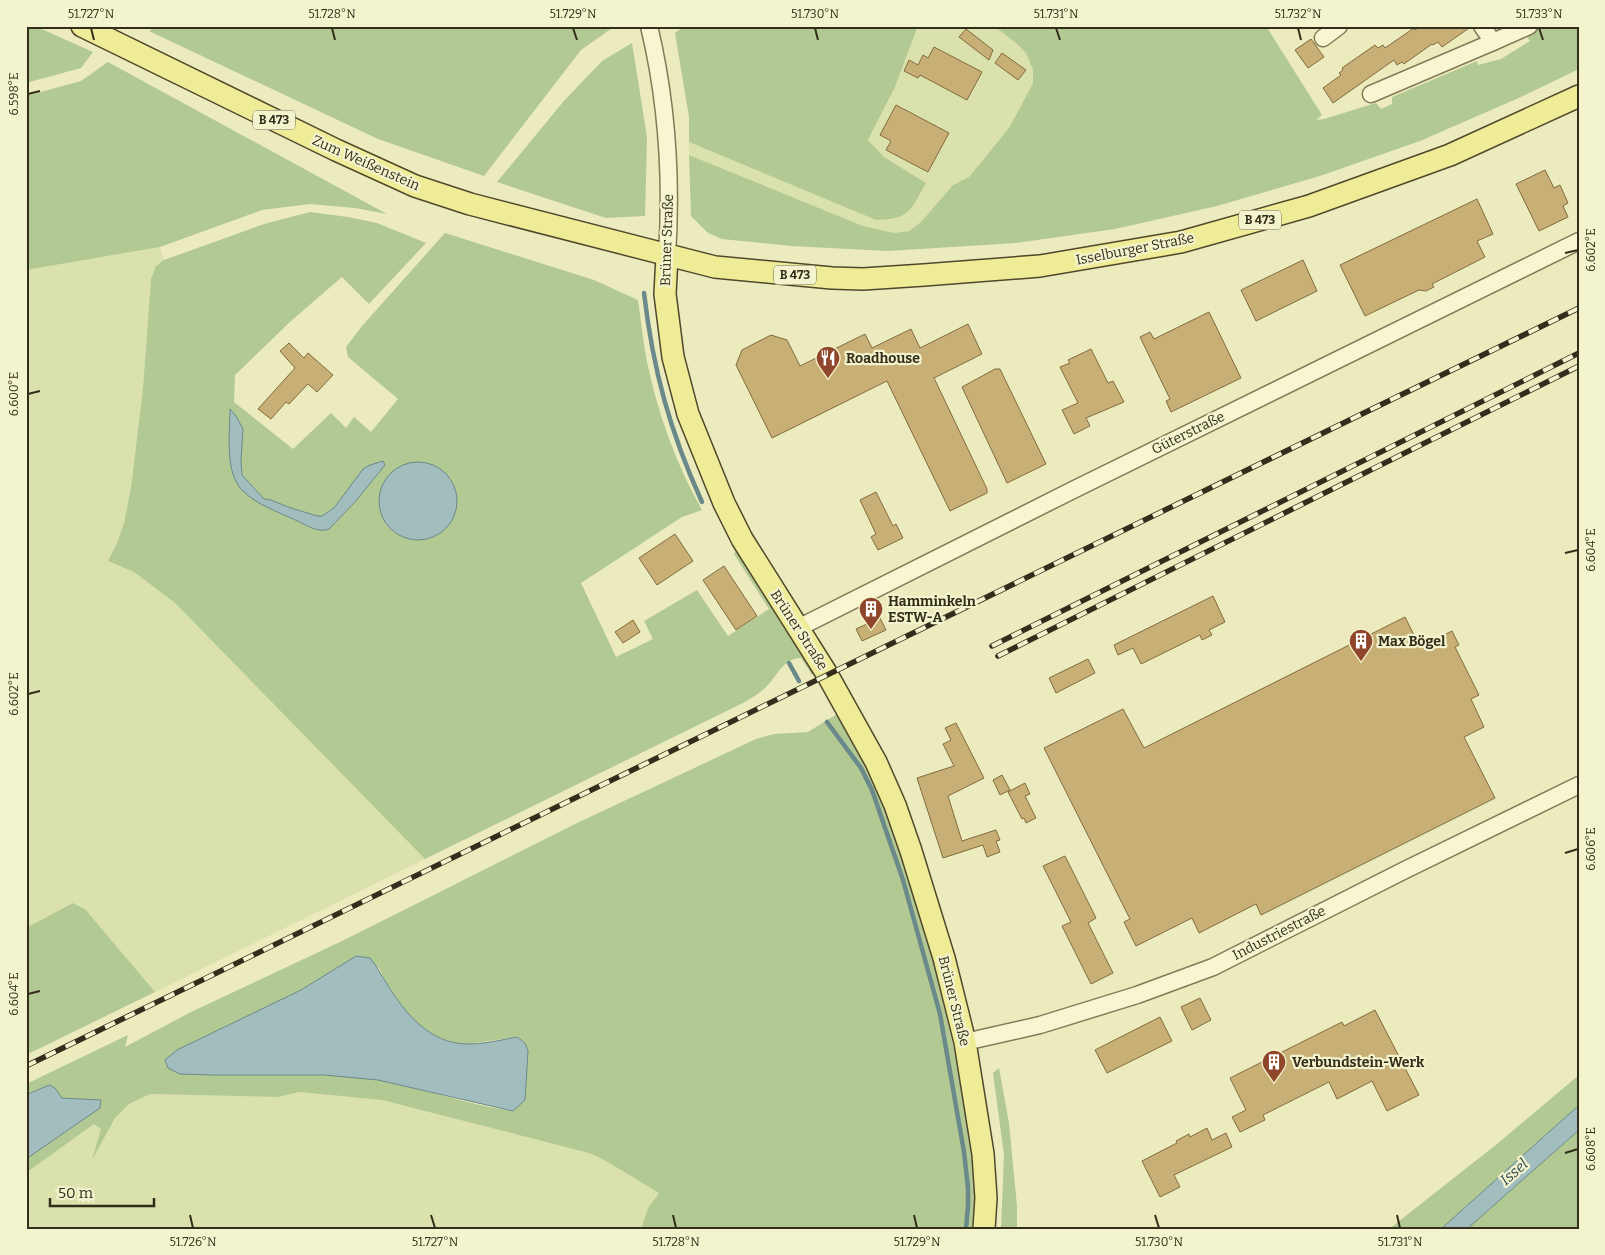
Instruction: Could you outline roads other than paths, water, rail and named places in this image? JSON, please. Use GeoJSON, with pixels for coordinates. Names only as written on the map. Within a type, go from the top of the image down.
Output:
{"type":"FeatureCollection","features":[{"type":"Feature","properties":{"kind":"main road","name":"Zum Weißenstein"},"geometry":{"type":"LineString","coordinates":[[82,26],[327,146],[415,186],[470,204],[667,256]]}},
{"type":"Feature","properties":{"kind":"main road","name":"Isselburger Straße"},"geometry":{"type":"LineString","coordinates":[[667,256],[715,267],[800,276],[863,279],[1040,266],[1181,242],[1309,206],[1450,156],[1579,96]]}},
{"type":"Feature","properties":{"kind":"main road","name":"Brüner Straße"},"geometry":{"type":"LineString","coordinates":[[667,256],[665,294],[669,335],[675,364],[688,414],[724,503],[742,539],[827,674],[876,762],[895,805],[944,958],[965,1042],[983,1154],[986,1198],[984,1229]]}},
{"type":"Feature","properties":{"kind":"street"},"geometry":{"type":"LineString","coordinates":[[1323,38],[1339,26]]}},
{"type":"Feature","properties":{"kind":"street"},"geometry":{"type":"LineString","coordinates":[[1482,26],[1493,42]]}},
{"type":"Feature","properties":{"kind":"street"},"geometry":{"type":"LineString","coordinates":[[1371,94],[1529,26]]}},
{"type":"Feature","properties":{"kind":"street","name":"Brüner Straße"},"geometry":{"type":"LineString","coordinates":[[653,27],[666,120],[670,220],[667,256]]}},
{"type":"Feature","properties":{"kind":"street","name":"Güterstraße"},"geometry":{"type":"LineString","coordinates":[[798,628],[1073,490],[1579,241]]}},
{"type":"Feature","properties":{"kind":"street","name":"Industriestraße"},"geometry":{"type":"LineString","coordinates":[[965,1042],[1048,1022],[1137,995],[1213,967],[1404,870],[1579,785]]}},
{"type":"Feature","properties":{"kind":"water"},"geometry":{"type":"Polygon","coordinates":[[[230,409],[243,429],[242,475],[264,499],[322,516],[334,508],[363,469],[383,461],[385,465],[355,502],[329,529],[320,530],[311,527],[248,496],[237,483],[233,474],[229,452],[230,409]]]}},
{"type":"Feature","properties":{"kind":"water"},"geometry":{"type":"Polygon","coordinates":[[[418,462],[433,465],[450,479],[454,486],[457,501],[454,516],[440,533],[433,537],[418,540],[403,537],[386,523],[382,516],[379,501],[382,486],[396,469],[403,465],[418,462]]]}},
{"type":"Feature","properties":{"kind":"water"},"geometry":{"type":"Polygon","coordinates":[[[356,956],[370,958],[410,1016],[430,1033],[441,1039],[467,1044],[486,1043],[517,1037],[525,1043],[528,1051],[525,1100],[513,1111],[378,1080],[324,1075],[180,1074],[168,1068],[165,1060],[177,1050],[301,990],[356,956]]]}},
{"type":"Feature","properties":{"kind":"water"},"geometry":{"type":"Polygon","coordinates":[[[49,1085],[55,1088],[62,1098],[101,1100],[100,1108],[26,1159],[26,1095],[49,1085]]]}},
{"type":"Feature","properties":{"kind":"water","name":"Issel"},"geometry":{"type":"Polygon","coordinates":[[[1579,1105],[1579,1130],[1467,1229],[1441,1229],[1579,1105]]]}},
{"type":"Feature","properties":{"kind":"waterway"},"geometry":{"type":"LineString","coordinates":[[644,293],[652,348],[664,400],[681,451],[702,502]]}},
{"type":"Feature","properties":{"kind":"waterway"},"geometry":{"type":"LineString","coordinates":[[789,663],[799,681]]}},
{"type":"Feature","properties":{"kind":"waterway"},"geometry":{"type":"LineString","coordinates":[[827,722],[861,768],[872,790],[903,880],[940,1014],[964,1152],[968,1188],[966,1229]]}},
{"type":"Feature","properties":{"kind":"railway"},"geometry":{"type":"LineString","coordinates":[[26,1066],[1579,308]]}},
{"type":"Feature","properties":{"kind":"railway"},"geometry":{"type":"LineString","coordinates":[[992,646],[1579,353]]}},
{"type":"Feature","properties":{"kind":"railway"},"geometry":{"type":"LineString","coordinates":[[998,656],[1579,366]]}},
{"type":"Feature","properties":{"kind":"place","name":"Roadhouse"},"geometry":{"type":"Point","coordinates":[828,379]}},
{"type":"Feature","properties":{"kind":"place","name":"Hamminkeln ESTW-A"},"geometry":{"type":"Point","coordinates":[871,630]}},
{"type":"Feature","properties":{"kind":"place","name":"Max Bögel"},"geometry":{"type":"Point","coordinates":[1361,662]}},
{"type":"Feature","properties":{"kind":"place","name":"Verbundstein-Werk"},"geometry":{"type":"Point","coordinates":[1274,1083]}}]}
